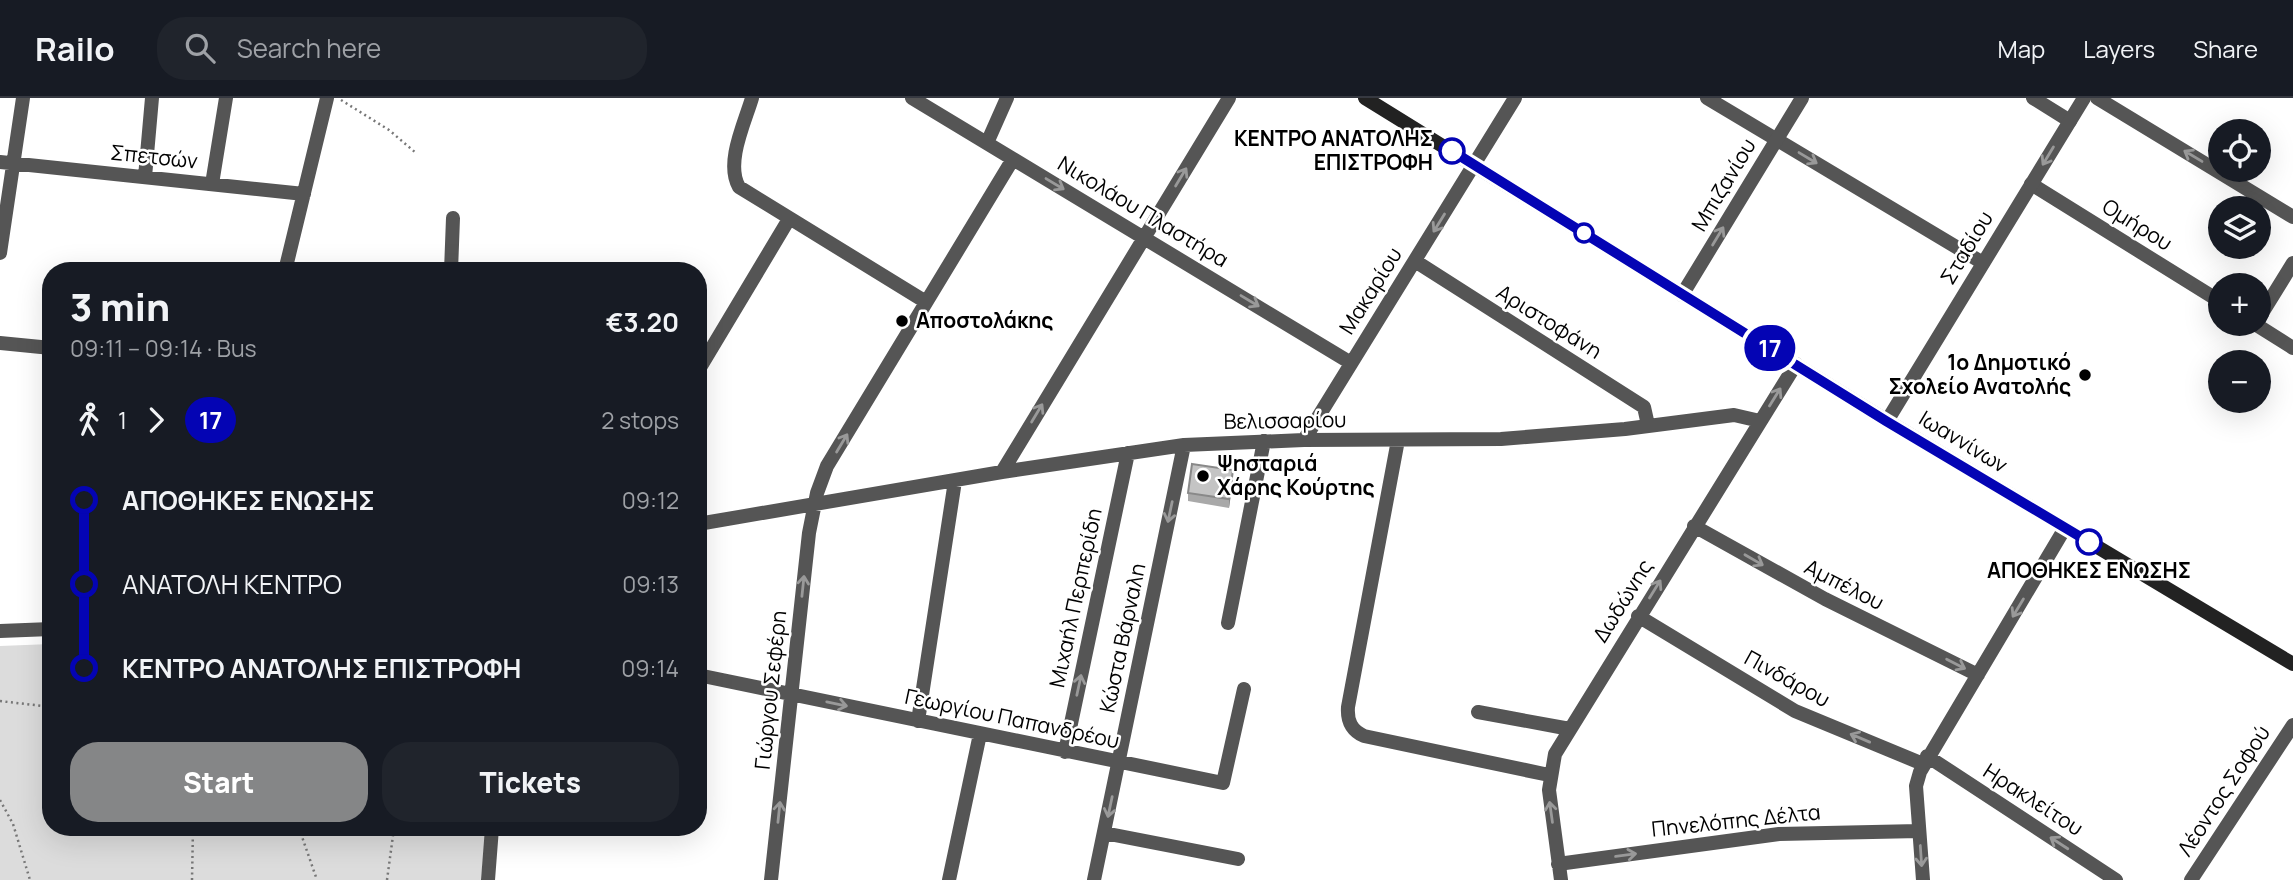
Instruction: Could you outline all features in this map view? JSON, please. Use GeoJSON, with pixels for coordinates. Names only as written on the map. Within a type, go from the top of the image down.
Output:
{"type":"FeatureCollection","features":[{"type":"Feature","properties":{"kind":"main road","name":"Ιωαννίνων"},"geometry":{"type":"LineString","coordinates":[[1364,98],[1886,421],[2293,664]]}},
{"type":"Feature","properties":{"kind":"street"},"geometry":{"type":"LineString","coordinates":[[0,253],[6,162],[23,98]]}},
{"type":"Feature","properties":{"kind":"street"},"geometry":{"type":"LineString","coordinates":[[145,177],[152,98]]}},
{"type":"Feature","properties":{"kind":"street"},"geometry":{"type":"LineString","coordinates":[[212,184],[226,98]]}},
{"type":"Feature","properties":{"kind":"street"},"geometry":{"type":"LineString","coordinates":[[287,262],[327,98]]}},
{"type":"Feature","properties":{"kind":"street"},"geometry":{"type":"LineString","coordinates":[[752,98],[735,162],[734,176],[742,190],[926,302]]}},
{"type":"Feature","properties":{"kind":"street","name":"Νικολάου Πλαστήρα"},"geometry":{"type":"LineString","coordinates":[[912,98],[1351,363]]}},
{"type":"Feature","properties":{"kind":"street"},"geometry":{"type":"LineString","coordinates":[[987,143],[1007,98]]}},
{"type":"Feature","properties":{"kind":"street"},"geometry":{"type":"LineString","coordinates":[[1002,472],[1229,98]]}},
{"type":"Feature","properties":{"kind":"street","name":"Μακαρίου"},"geometry":{"type":"LineString","coordinates":[[1304,440],[1516,98]]}},
{"type":"Feature","properties":{"kind":"street"},"geometry":{"type":"LineString","coordinates":[[1707,98],[1983,263]]}},
{"type":"Feature","properties":{"kind":"street","name":"Μπιζανίου"},"geometry":{"type":"LineString","coordinates":[[1682,295],[1802,98]]}},
{"type":"Feature","properties":{"kind":"street"},"geometry":{"type":"LineString","coordinates":[[2033,98],[2070,121]]}},
{"type":"Feature","properties":{"kind":"street","name":"Σταδίου"},"geometry":{"type":"LineString","coordinates":[[1886,421],[2084,98]]}},
{"type":"Feature","properties":{"kind":"street"},"geometry":{"type":"LineString","coordinates":[[2097,98],[2293,217]]}},
{"type":"Feature","properties":{"kind":"street","name":"Γιώργου Σεφέρη"},"geometry":{"type":"LineString","coordinates":[[771,880],[814,505],[828,466],[1013,159]]}},
{"type":"Feature","properties":{"kind":"street","name":"Σπετσών"},"geometry":{"type":"LineString","coordinates":[[6,162],[304,194]]}},
{"type":"Feature","properties":{"kind":"street","name":"Ομήρου"},"geometry":{"type":"LineString","coordinates":[[2031,184],[2208,294]]}},
{"type":"Feature","properties":{"kind":"street"},"geometry":{"type":"LineString","coordinates":[[451,262],[453,218]]}},
{"type":"Feature","properties":{"kind":"street"},"geometry":{"type":"LineString","coordinates":[[707,356],[789,219]]}},
{"type":"Feature","properties":{"kind":"street","name":"Αριστοφάνη"},"geometry":{"type":"LineString","coordinates":[[1415,261],[1644,407],[1648,425]]}},
{"type":"Feature","properties":{"kind":"street"},"geometry":{"type":"LineString","coordinates":[[2271,299],[2293,264]]}},
{"type":"Feature","properties":{"kind":"street"},"geometry":{"type":"LineString","coordinates":[[2271,334],[2293,348]]}},
{"type":"Feature","properties":{"kind":"street"},"geometry":{"type":"LineString","coordinates":[[0,343],[42,347]]}},
{"type":"Feature","properties":{"kind":"street","name":"Δωδώνης"},"geometry":{"type":"LineString","coordinates":[[1561,880],[1549,775],[1555,754],[1796,364]]}},
{"type":"Feature","properties":{"kind":"street","name":"Βελισσαρίου"},"geometry":{"type":"LineString","coordinates":[[707,522],[1002,472],[1184,445],[1304,440],[1501,439],[1734,415],[1760,421]]}},
{"type":"Feature","properties":{"kind":"street"},"geometry":{"type":"LineString","coordinates":[[1398,440],[1348,707],[1349,721],[1353,729],[1364,736],[1549,775]]}},
{"type":"Feature","properties":{"kind":"street"},"geometry":{"type":"LineString","coordinates":[[1228,623],[1264,441]]}},
{"type":"Feature","properties":{"kind":"street","name":"Κώστα Βάρναλη"},"geometry":{"type":"LineString","coordinates":[[1094,880],[1184,445]]}},
{"type":"Feature","properties":{"kind":"street","name":"Μιχαήλ Περπερίδη"},"geometry":{"type":"LineString","coordinates":[[1065,752],[1128,453]]}},
{"type":"Feature","properties":{"kind":"street"},"geometry":{"type":"LineString","coordinates":[[918,721],[955,481]]}},
{"type":"Feature","properties":{"kind":"street","name":"Αμπέλου"},"geometry":{"type":"LineString","coordinates":[[1694,526],[1814,593],[1978,675]]}},
{"type":"Feature","properties":{"kind":"street"},"geometry":{"type":"LineString","coordinates":[[1923,880],[1916,786],[1925,760],[2066,528]]}},
{"type":"Feature","properties":{"kind":"street","name":"Πινδάρου"},"geometry":{"type":"LineString","coordinates":[[1638,616],[1795,711],[1925,760]]}},
{"type":"Feature","properties":{"kind":"street"},"geometry":{"type":"LineString","coordinates":[[0,631],[42,629]]}},
{"type":"Feature","properties":{"kind":"street","name":"Γεωργίου Παπανδρέου"},"geometry":{"type":"LineString","coordinates":[[707,677],[1223,783],[1244,689]]}},
{"type":"Feature","properties":{"kind":"street"},"geometry":{"type":"LineString","coordinates":[[1478,712],[1570,729]]}},
{"type":"Feature","properties":{"kind":"street","name":"Λέοντος Σοφού"},"geometry":{"type":"LineString","coordinates":[[2191,880],[2293,725]]}},
{"type":"Feature","properties":{"kind":"street"},"geometry":{"type":"LineString","coordinates":[[949,880],[979,734]]}},
{"type":"Feature","properties":{"kind":"street","name":"Ηρακλείτου"},"geometry":{"type":"LineString","coordinates":[[1925,760],[2116,880]]}},
{"type":"Feature","properties":{"kind":"street","name":"Πηνελόπης Δέλτα"},"geometry":{"type":"LineString","coordinates":[[1558,864],[1779,834],[1919,831]]}},
{"type":"Feature","properties":{"kind":"street"},"geometry":{"type":"LineString","coordinates":[[1104,833],[1238,859]]}},
{"type":"Feature","properties":{"kind":"street"},"geometry":{"type":"LineString","coordinates":[[488,880],[491,836]]}},
{"type":"Feature","properties":{"kind":"path"},"geometry":{"type":"LineString","coordinates":[[338,98],[388,130],[416,153]]}},
{"type":"Feature","properties":{"kind":"path"},"geometry":{"type":"LineString","coordinates":[[0,701],[42,705]]}},
{"type":"Feature","properties":{"kind":"path"},"geometry":{"type":"LineString","coordinates":[[0,800],[13,824],[30,880]]}},
{"type":"Feature","properties":{"kind":"path"},"geometry":{"type":"LineString","coordinates":[[192,880],[193,836]]}},
{"type":"Feature","properties":{"kind":"path"},"geometry":{"type":"LineString","coordinates":[[302,836],[317,880]]}},
{"type":"Feature","properties":{"kind":"path"},"geometry":{"type":"LineString","coordinates":[[387,880],[393,836]]}},
{"type":"Feature","properties":{"kind":"shaded area"},"geometry":{"type":"Polygon","coordinates":[[[42,644],[42,836],[485,836],[481,880],[0,880],[0,646],[42,644]]]}},
{"type":"Feature","properties":{"kind":"building"},"geometry":{"type":"Polygon","coordinates":[[[1192,464],[1233,470],[1229,499],[1188,493],[1192,464]]]}},
{"type":"Feature","properties":{"kind":"bus line","name":"17"},"geometry":{"type":"LineString","coordinates":[[1452,151],[1886,421],[2089,542]]}},
{"type":"Feature","properties":{"kind":"place","name":"ΚΕΝΤΡΟ ΑΝΑΤΟΛΗΣ ΕΠΙΣΤΡΟΦΗ"},"geometry":{"type":"Point","coordinates":[1452,151]}},
{"type":"Feature","properties":{"kind":"place","name":"Αποστολάκης"},"geometry":{"type":"Point","coordinates":[902,321]}},
{"type":"Feature","properties":{"kind":"place","name":"1ο Δημοτικό Σχολείο Ανατολής"},"geometry":{"type":"Point","coordinates":[2085,375]}},
{"type":"Feature","properties":{"kind":"place","name":"Ψησταριά Χάρης Κούρτης"},"geometry":{"type":"Point","coordinates":[1203,476]}},
{"type":"Feature","properties":{"kind":"place","name":"ΑΠΟΘΗΚΕΣ ΕΝΩΣΗΣ"},"geometry":{"type":"Point","coordinates":[2089,542]}}]}
